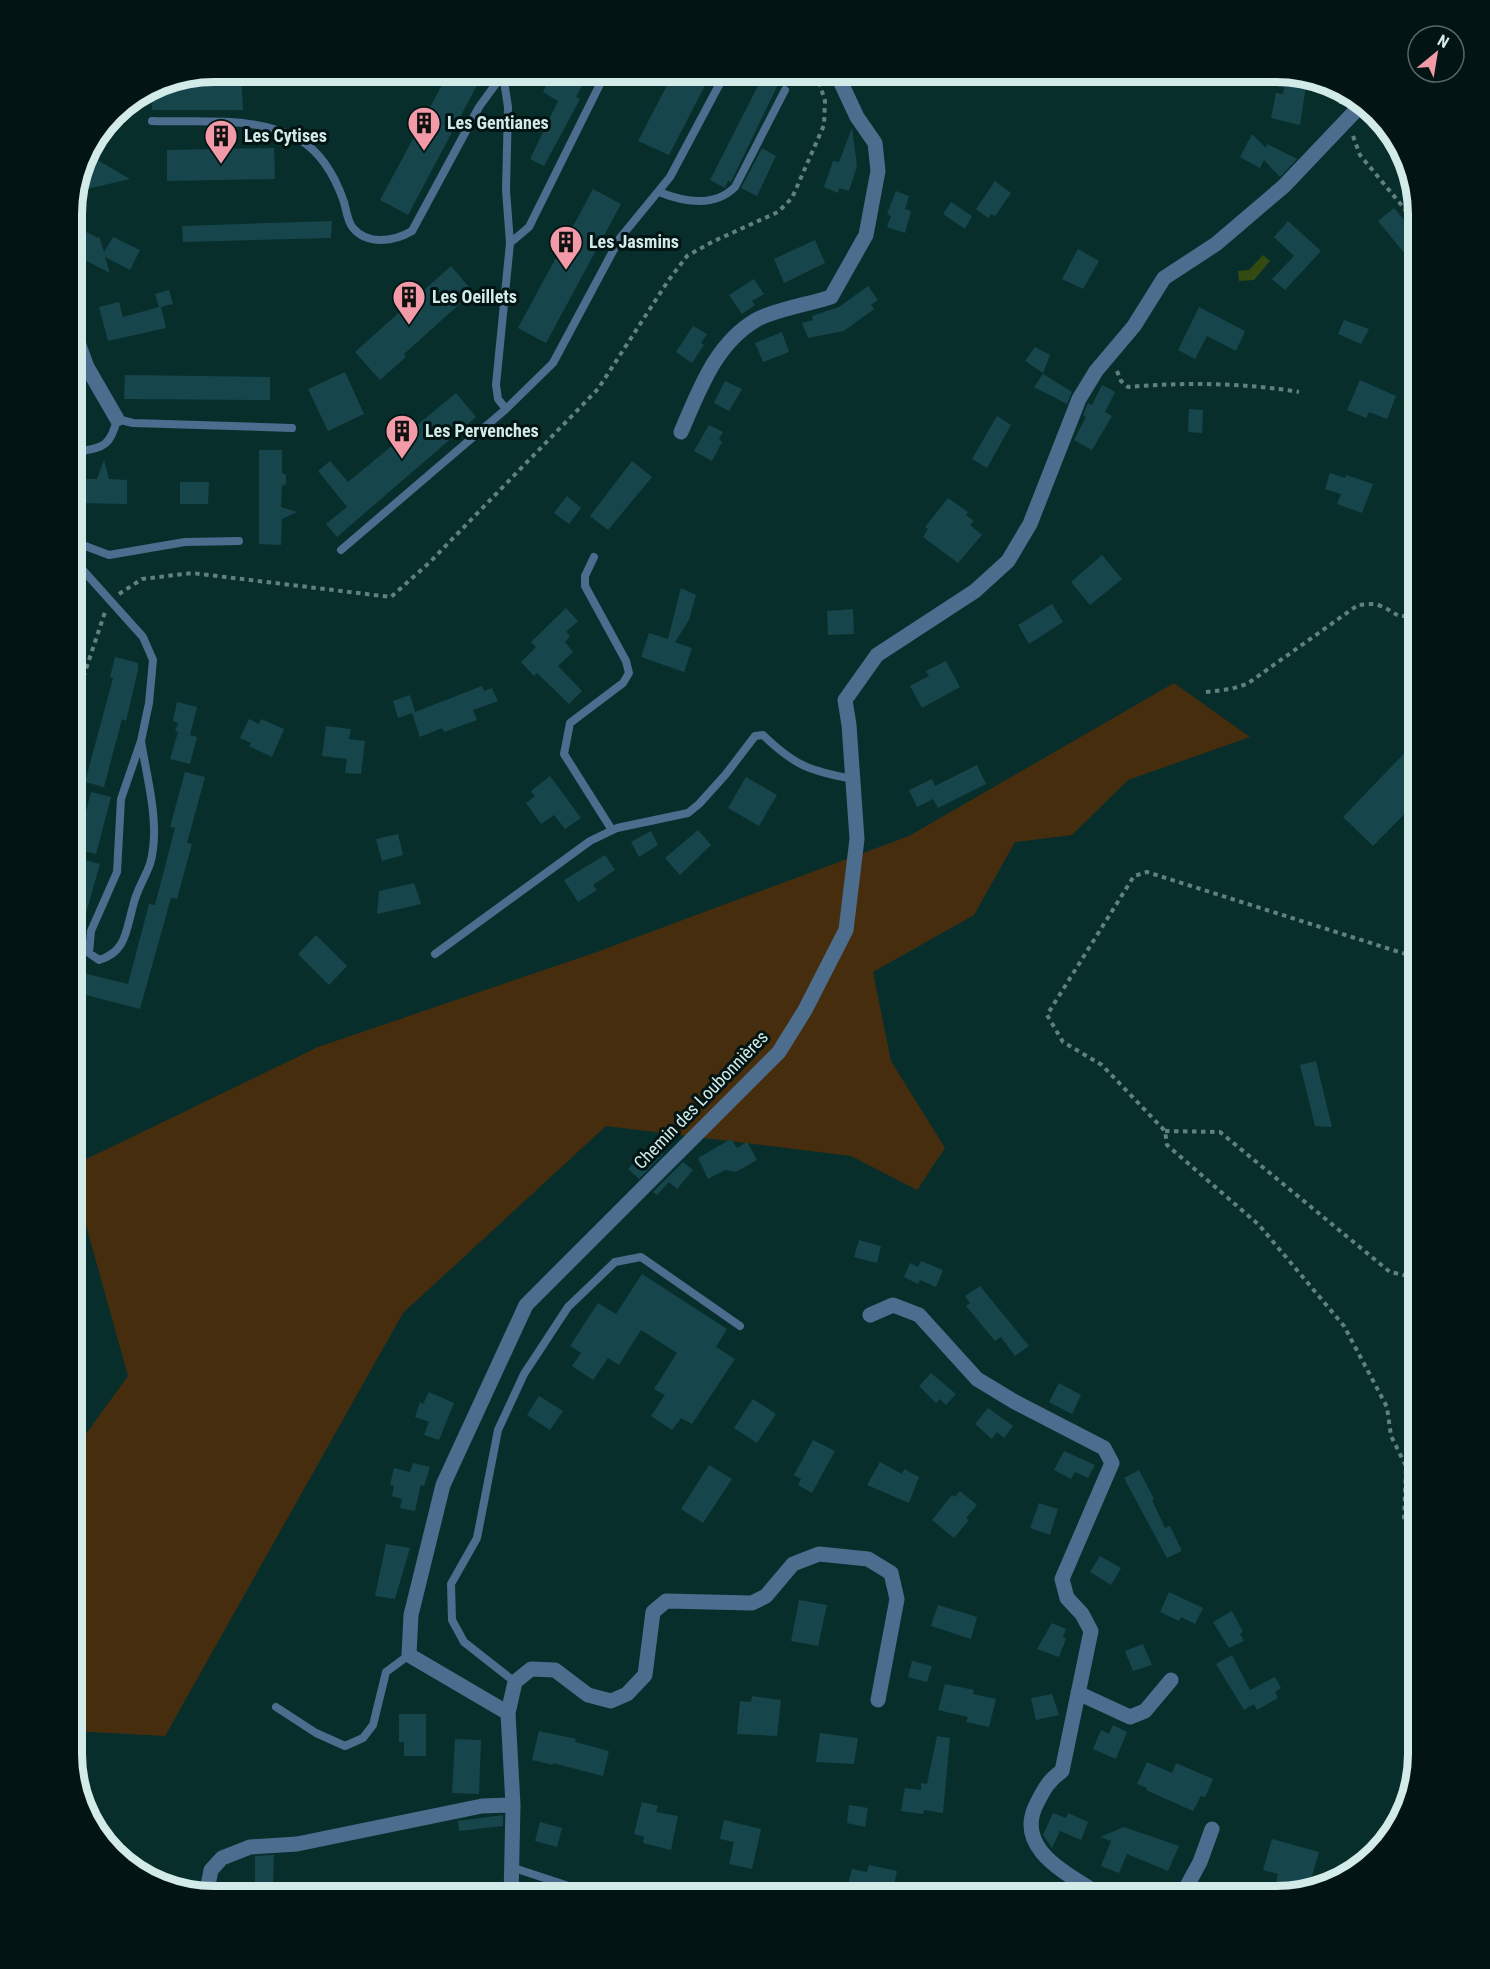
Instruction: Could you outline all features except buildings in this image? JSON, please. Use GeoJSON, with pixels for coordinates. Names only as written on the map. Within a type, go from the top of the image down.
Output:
{"type":"FeatureCollection","features":[{"type":"Feature","properties":{"kind":"street"},"geometry":{"type":"LineString","coordinates":[[681,432],[701,385],[727,343],[757,319],[831,297],[866,235],[878,171],[875,143],[857,117],[841,83]]}},
{"type":"Feature","properties":{"kind":"street","name":"Chemin des Loubonnières"},"geometry":{"type":"LineString","coordinates":[[409,1655],[411,1615],[442,1485],[526,1305],[779,1052],[805,1010],[846,930],[857,839],[844,700],[876,655],[975,591],[1008,561],[1030,524],[1080,399],[1096,370],[1134,326],[1164,278],[1216,244],[1284,186],[1356,110]]}},
{"type":"Feature","properties":{"kind":"street"},"geometry":{"type":"LineString","coordinates":[[83,356],[117,420]]}},
{"type":"Feature","properties":{"kind":"street"},"geometry":{"type":"LineString","coordinates":[[870,1315],[894,1305],[919,1315],[977,1379],[1015,1402],[1104,1448],[1112,1463],[1062,1579],[1067,1598],[1082,1614],[1091,1631],[1062,1771],[1049,1780],[1031,1814],[1031,1840],[1045,1858],[1087,1886]]}},
{"type":"Feature","properties":{"kind":"street"},"geometry":{"type":"LineString","coordinates":[[512,1886],[513,1805],[508,1713],[515,1682],[531,1669],[555,1670],[588,1695],[611,1701],[627,1694],[645,1675],[653,1612],[666,1601],[752,1603],[766,1596],[793,1564],[819,1554],[868,1559],[891,1574],[897,1599],[878,1700]]}},
{"type":"Feature","properties":{"kind":"street"},"geometry":{"type":"LineString","coordinates":[[409,1655],[508,1713]]}},
{"type":"Feature","properties":{"kind":"street"},"geometry":{"type":"LineString","coordinates":[[1078,1693],[1130,1717],[1145,1711],[1171,1680]]}},
{"type":"Feature","properties":{"kind":"street"},"geometry":{"type":"LineString","coordinates":[[208,1886],[211,1870],[222,1858],[250,1847],[297,1844],[482,1806],[513,1805]]}},
{"type":"Feature","properties":{"kind":"street"},"geometry":{"type":"LineString","coordinates":[[1187,1886],[1200,1862],[1212,1829]]}},
{"type":"Feature","properties":{"kind":"lane"},"geometry":{"type":"LineString","coordinates":[[152,121],[275,128],[301,141],[319,156],[337,183],[352,228],[365,237],[381,241],[397,240],[411,231],[479,107],[496,82]]}},
{"type":"Feature","properties":{"kind":"lane"},"geometry":{"type":"LineString","coordinates":[[504,82],[508,106],[506,190],[510,243],[495,386],[498,399],[506,409]]}},
{"type":"Feature","properties":{"kind":"lane"},"geometry":{"type":"LineString","coordinates":[[510,243],[529,227],[601,82]]}},
{"type":"Feature","properties":{"kind":"lane"},"geometry":{"type":"LineString","coordinates":[[341,550],[506,409],[553,363],[620,238],[670,177],[720,82]]}},
{"type":"Feature","properties":{"kind":"lane"},"geometry":{"type":"LineString","coordinates":[[659,192],[689,201],[706,201],[728,194],[735,187],[785,90]]}},
{"type":"Feature","properties":{"kind":"lane"},"geometry":{"type":"LineString","coordinates":[[83,451],[104,447],[113,438],[117,420],[133,423],[292,428]]}},
{"type":"Feature","properties":{"kind":"lane"},"geometry":{"type":"LineString","coordinates":[[83,545],[109,555],[185,542],[239,542]]}},
{"type":"Feature","properties":{"kind":"lane"},"geometry":{"type":"LineString","coordinates":[[594,557],[585,576],[585,586],[626,661],[628,673],[623,683],[570,723],[564,754],[612,830]]}},
{"type":"Feature","properties":{"kind":"lane"},"geometry":{"type":"LineString","coordinates":[[83,570],[143,637],[153,660],[149,703],[141,741],[121,799],[117,872],[91,931],[89,953],[99,960],[113,956],[123,943],[134,901],[150,862],[153,824],[141,741]]}},
{"type":"Feature","properties":{"kind":"lane"},"geometry":{"type":"LineString","coordinates":[[435,954],[590,841],[612,830],[688,813],[719,782],[755,736],[764,735],[787,758],[797,764],[823,773],[853,779]]}},
{"type":"Feature","properties":{"kind":"lane"},"geometry":{"type":"LineString","coordinates":[[515,1682],[464,1642],[452,1620],[451,1584],[477,1538],[498,1430],[524,1374],[568,1307],[615,1262],[641,1257],[740,1326]]}},
{"type":"Feature","properties":{"kind":"lane"},"geometry":{"type":"LineString","coordinates":[[276,1707],[316,1733],[345,1746],[363,1738],[374,1725],[386,1672],[409,1655]]}},
{"type":"Feature","properties":{"kind":"lane"},"geometry":{"type":"LineString","coordinates":[[514,1868],[569,1886]]}},
{"type":"Feature","properties":{"kind":"path"},"geometry":{"type":"LineString","coordinates":[[1341,100],[1360,155],[1408,213]]}},
{"type":"Feature","properties":{"kind":"path"},"geometry":{"type":"LineString","coordinates":[[1109,355],[1114,359],[1121,381],[1128,387],[1168,384],[1278,388],[1299,392]]}},
{"type":"Feature","properties":{"kind":"path"},"geometry":{"type":"LineString","coordinates":[[1206,692],[1247,684],[1358,605],[1378,605],[1397,616],[1408,617]]}},
{"type":"Feature","properties":{"kind":"path"},"geometry":{"type":"LineString","coordinates":[[1408,955],[1147,872],[1134,876],[1047,1015],[1063,1042],[1102,1065],[1165,1131],[1167,1145],[1258,1225],[1344,1326],[1387,1407],[1391,1436],[1406,1466],[1404,1521],[1408,1527]]}},
{"type":"Feature","properties":{"kind":"path"},"geometry":{"type":"LineString","coordinates":[[1165,1131],[1220,1131],[1390,1272],[1408,1276]]}},
{"type":"Feature","properties":{"kind":"shaded area"},"geometry":{"type":"Polygon","coordinates":[[[1263,255],[1270,261],[1254,280],[1239,281],[1238,271],[1249,270],[1263,255]]]}},
{"type":"Feature","properties":{"kind":"shaded area"},"geometry":{"type":"Polygon","coordinates":[[[1174,683],[1250,737],[1128,780],[1072,835],[1015,842],[974,915],[873,972],[891,1061],[945,1148],[917,1190],[851,1156],[606,1126],[403,1313],[165,1736],[82,1732],[82,1439],[128,1376],[82,1212],[82,1161],[318,1047],[594,953],[909,836],[1174,683]]]}},
{"type":"Feature","properties":{"kind":"place","name":"Les Gentianes"},"geometry":{"type":"Point","coordinates":[424,152]}},
{"type":"Feature","properties":{"kind":"place","name":"Les Cytises"},"geometry":{"type":"Point","coordinates":[221,165]}},
{"type":"Feature","properties":{"kind":"place","name":"Les Jasmins"},"geometry":{"type":"Point","coordinates":[566,271]}},
{"type":"Feature","properties":{"kind":"place","name":"Les Oeillets"},"geometry":{"type":"Point","coordinates":[409,326]}},
{"type":"Feature","properties":{"kind":"place","name":"Les Pervenches"},"geometry":{"type":"Point","coordinates":[402,460]}}]}
